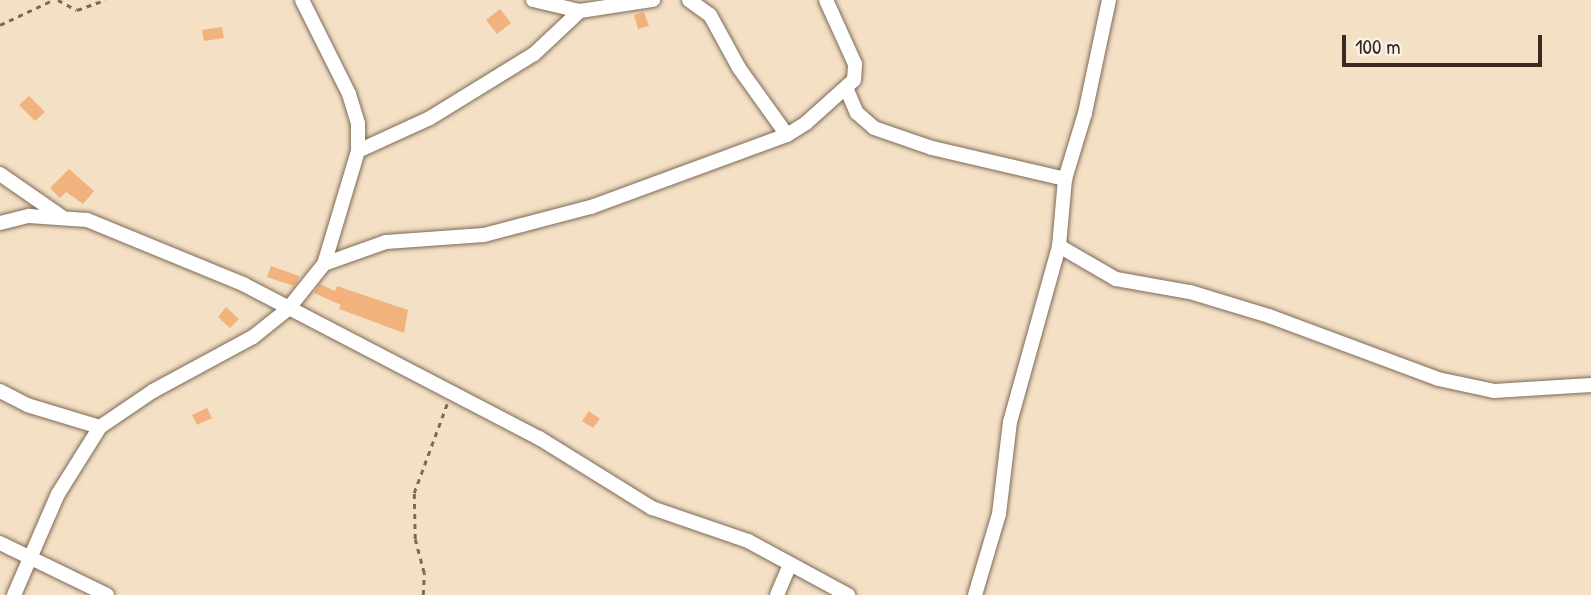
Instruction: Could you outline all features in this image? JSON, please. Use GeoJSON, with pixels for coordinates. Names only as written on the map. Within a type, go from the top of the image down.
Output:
{"type":"FeatureCollection","features":[{"type":"Feature","properties":{"kind":"street"},"geometry":{"type":"LineString","coordinates":[[14,595],[58,494],[100,427],[153,391],[232,352],[288,309],[324,264],[358,151],[358,124],[349,94],[302,0]]}},
{"type":"Feature","properties":{"kind":"street"},"geometry":{"type":"LineString","coordinates":[[533,0],[580,11],[653,0]]}},
{"type":"Feature","properties":{"kind":"street"},"geometry":{"type":"LineString","coordinates":[[689,0],[710,15],[739,68],[787,135]]}},
{"type":"Feature","properties":{"kind":"street"},"geometry":{"type":"LineString","coordinates":[[324,264],[386,242],[484,235],[591,207],[787,135],[847,90],[854,80],[855,64],[826,0]]}},
{"type":"Feature","properties":{"kind":"street"},"geometry":{"type":"LineString","coordinates":[[975,595],[999,514],[1010,422],[1059,246],[1065,179],[1085,113],[1109,0]]}},
{"type":"Feature","properties":{"kind":"street"},"geometry":{"type":"LineString","coordinates":[[358,151],[430,118],[534,54],[580,11]]}},
{"type":"Feature","properties":{"kind":"street"},"geometry":{"type":"LineString","coordinates":[[847,90],[863,122],[874,128],[932,149],[1065,179]]}},
{"type":"Feature","properties":{"kind":"street"},"geometry":{"type":"LineString","coordinates":[[0,174],[62,216]]}},
{"type":"Feature","properties":{"kind":"street"},"geometry":{"type":"LineString","coordinates":[[0,223],[29,216],[62,216],[106,225],[243,284],[452,391],[652,508],[748,541],[848,595]]}},
{"type":"Feature","properties":{"kind":"street"},"geometry":{"type":"LineString","coordinates":[[1059,246],[1116,279],[1177,289],[1269,316],[1438,379],[1494,391],[1591,385]]}},
{"type":"Feature","properties":{"kind":"street"},"geometry":{"type":"LineString","coordinates":[[0,391],[27,405],[100,427]]}},
{"type":"Feature","properties":{"kind":"street"},"geometry":{"type":"LineString","coordinates":[[0,543],[107,595]]}},
{"type":"Feature","properties":{"kind":"street"},"geometry":{"type":"LineString","coordinates":[[777,595],[790,565]]}},
{"type":"Feature","properties":{"kind":"path"},"geometry":{"type":"LineString","coordinates":[[0,25],[52,0]]}},
{"type":"Feature","properties":{"kind":"path"},"geometry":{"type":"LineString","coordinates":[[58,0],[77,10],[105,0]]}},
{"type":"Feature","properties":{"kind":"path"},"geometry":{"type":"LineString","coordinates":[[423,595],[424,573],[415,539],[414,494],[452,391]]}},
{"type":"Feature","properties":{"kind":"building"},"geometry":{"type":"Polygon","coordinates":[[[500,9],[511,23],[497,34],[486,20],[500,9]]]}},
{"type":"Feature","properties":{"kind":"building"},"geometry":{"type":"Polygon","coordinates":[[[644,12],[649,26],[638,29],[634,15],[644,12]]]}},
{"type":"Feature","properties":{"kind":"building"},"geometry":{"type":"Polygon","coordinates":[[[222,27],[224,38],[204,41],[202,30],[222,27]]]}},
{"type":"Feature","properties":{"kind":"building"},"geometry":{"type":"Polygon","coordinates":[[[29,96],[45,112],[35,121],[19,105],[29,96]]]}},
{"type":"Feature","properties":{"kind":"building"},"geometry":{"type":"Polygon","coordinates":[[[69,169],[94,191],[83,204],[66,192],[60,198],[50,188],[69,169]]]}},
{"type":"Feature","properties":{"kind":"building"},"geometry":{"type":"Polygon","coordinates":[[[271,266],[299,276],[297,282],[294,286],[267,277],[271,266]]]}},
{"type":"Feature","properties":{"kind":"building"},"geometry":{"type":"Polygon","coordinates":[[[320,284],[335,291],[337,286],[408,310],[404,333],[339,309],[341,305],[314,293],[320,284]]]}},
{"type":"Feature","properties":{"kind":"building"},"geometry":{"type":"Polygon","coordinates":[[[226,307],[239,319],[230,328],[218,317],[226,307]]]}},
{"type":"Feature","properties":{"kind":"building"},"geometry":{"type":"Polygon","coordinates":[[[207,408],[212,418],[197,425],[192,415],[207,408]]]}},
{"type":"Feature","properties":{"kind":"building"},"geometry":{"type":"Polygon","coordinates":[[[589,411],[600,419],[593,428],[582,421],[589,411]]]}}]}
